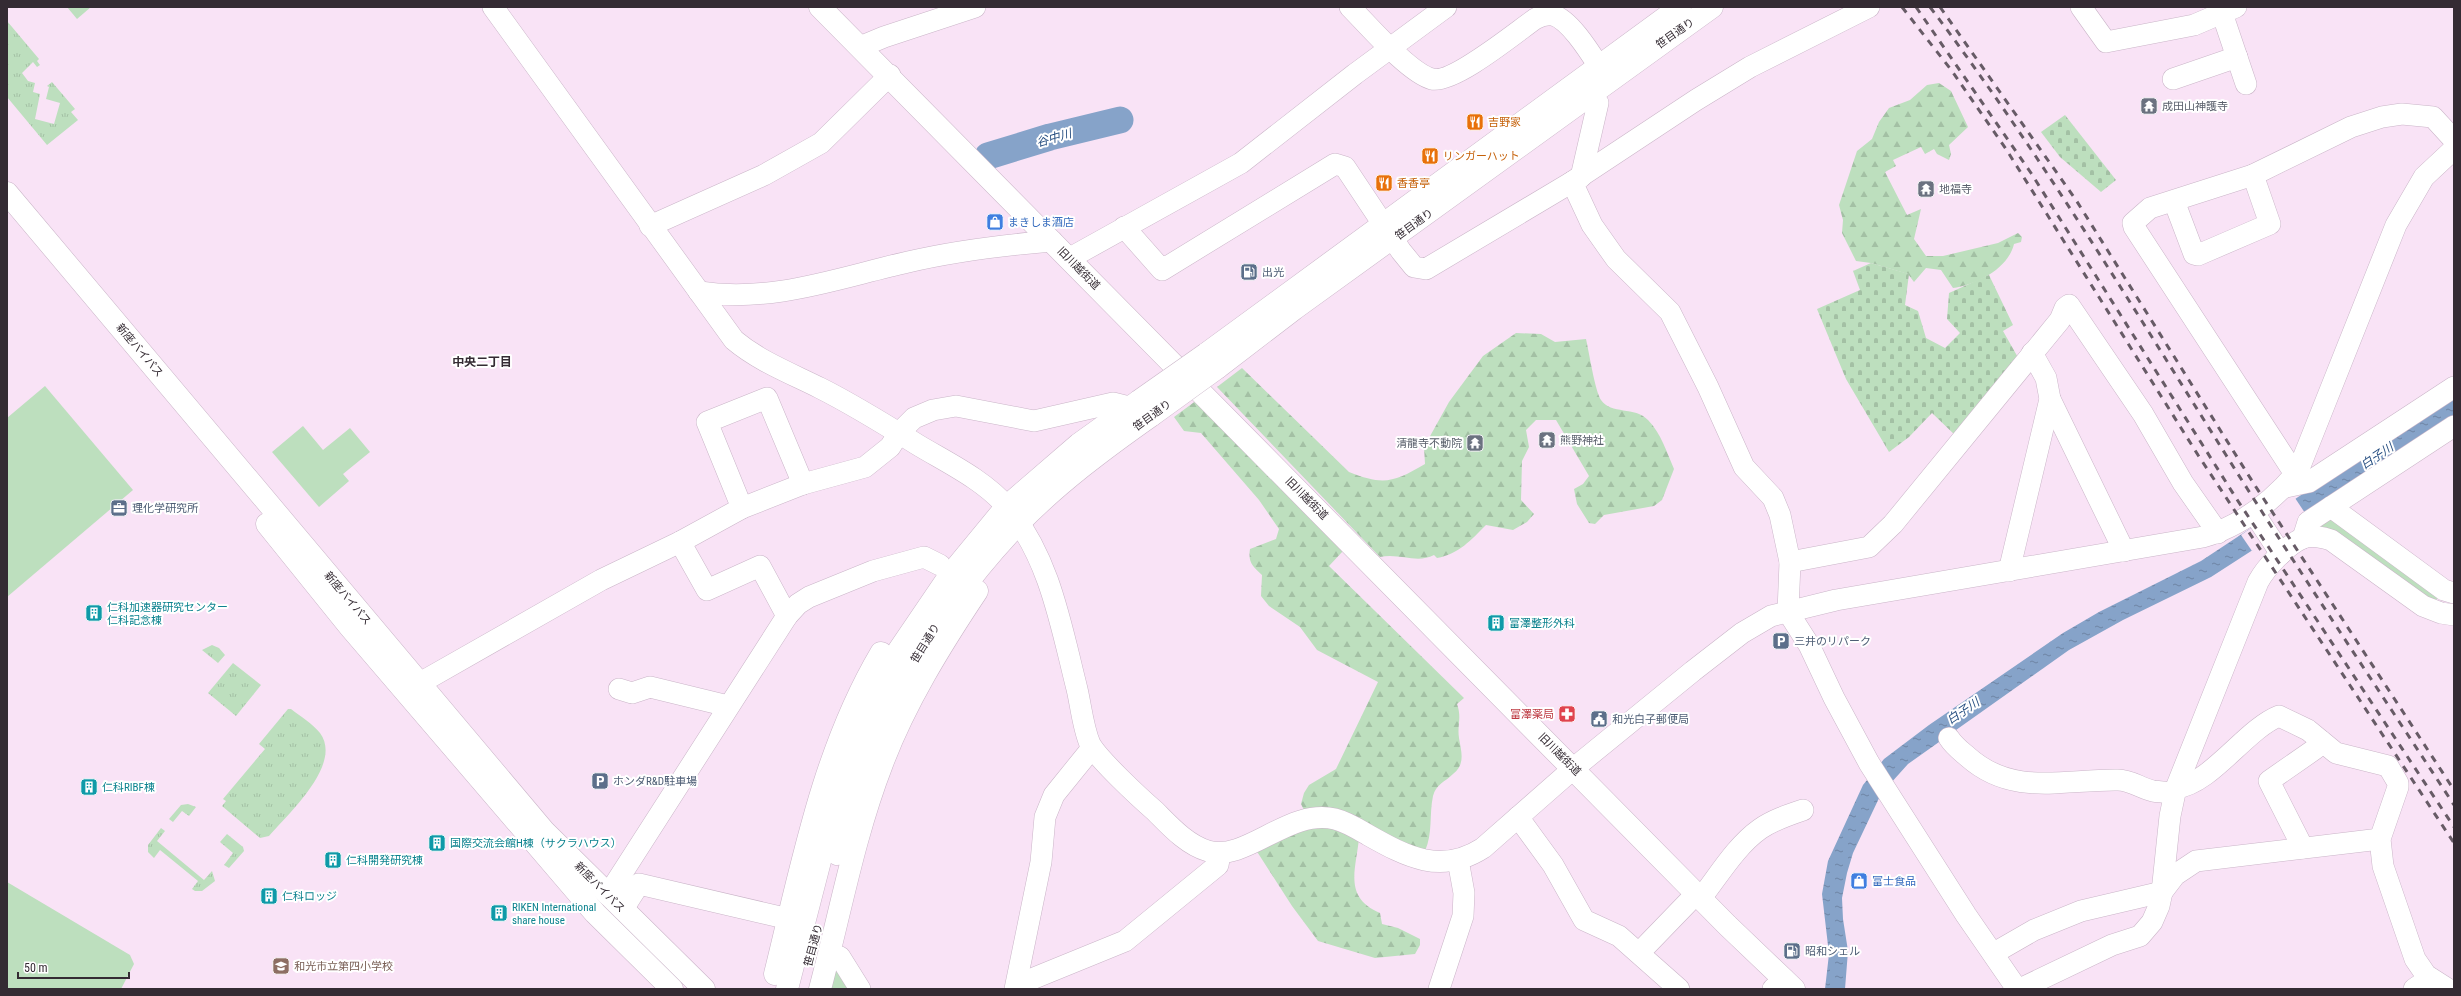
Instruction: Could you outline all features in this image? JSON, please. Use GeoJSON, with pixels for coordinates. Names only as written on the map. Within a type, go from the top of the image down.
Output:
{"type":"FeatureCollection","features":[{"type":"Feature","properties":{"kind":"main road","name":"旧川越街道"},"geometry":{"type":"LineString","coordinates":[[820,7],[890,75],[1052,241],[1574,768],[1699,895],[1784,986]]}},
{"type":"Feature","properties":{"kind":"main road","name":"笹目通り"},"geometry":{"type":"LineString","coordinates":[[1388,231],[1591,94],[1604,74],[1680,7]]}},
{"type":"Feature","properties":{"kind":"main road","name":"笹目通り"},"geometry":{"type":"LineString","coordinates":[[787,989],[835,803],[856,743],[950,575],[966,555],[1013,515],[1092,459],[1140,408],[1212,361],[1604,74],[1712,7]]}},
{"type":"Feature","properties":{"kind":"main road","name":"新座バイパス"},"geometry":{"type":"LineString","coordinates":[[7,193],[544,831],[704,989]]}},
{"type":"Feature","properties":{"kind":"main road","name":"新座バイパス"},"geometry":{"type":"LineString","coordinates":[[7,215],[463,760],[595,913],[672,989]]}},
{"type":"Feature","properties":{"kind":"main road","name":"笹目通り"},"geometry":{"type":"LineString","coordinates":[[802,989],[858,782],[907,654],[944,613],[993,554],[1013,515]]}},
{"type":"Feature","properties":{"kind":"main road"},"geometry":{"type":"LineString","coordinates":[[820,989],[865,816],[882,764],[907,707],[962,614],[985,580],[993,554]]}},
{"type":"Feature","properties":{"kind":"main road"},"geometry":{"type":"LineString","coordinates":[[771,989],[825,778],[855,702],[899,623],[940,565],[966,555]]}},
{"type":"Feature","properties":{"kind":"street"},"geometry":{"type":"LineString","coordinates":[[493,7],[730,335],[750,353],[838,397],[960,470],[1013,515],[1036,552],[1050,586],[1092,748],[1143,801],[1191,843],[1220,854],[1240,847],[1289,824],[1323,817],[1344,823],[1408,855],[1431,862],[1444,863],[1458,860],[1470,856],[1483,848],[1574,768],[1742,633],[1771,616],[1836,600],[2124,551],[2218,533],[2254,513],[2290,480],[2307,451],[2396,225],[2424,178],[2454,149]]}},
{"type":"Feature","properties":{"kind":"street"},"geometry":{"type":"LineString","coordinates":[[1350,7],[1390,47],[1422,75],[1433,79],[1443,79],[1452,76],[1535,19],[1552,11],[1569,26],[1604,74]]}},
{"type":"Feature","properties":{"kind":"street"},"geometry":{"type":"LineString","coordinates":[[1070,258],[1241,163],[1390,47],[1446,7]]}},
{"type":"Feature","properties":{"kind":"street"},"geometry":{"type":"LineString","coordinates":[[1124,227],[1162,270],[1335,164],[1345,167],[1414,267],[1426,269],[1576,180],[1696,100],[1750,67],[1869,7]]}},
{"type":"Feature","properties":{"kind":"street"},"geometry":{"type":"LineString","coordinates":[[2081,7],[2106,42],[2194,25],[2229,10],[2237,57],[2246,84]]}},
{"type":"Feature","properties":{"kind":"street"},"geometry":{"type":"LineString","coordinates":[[860,47],[884,37],[971,8]]}},
{"type":"Feature","properties":{"kind":"street"},"geometry":{"type":"LineString","coordinates":[[2173,79],[2237,57]]}},
{"type":"Feature","properties":{"kind":"street"},"geometry":{"type":"LineString","coordinates":[[650,226],[764,175],[821,143],[890,75]]}},
{"type":"Feature","properties":{"kind":"street"},"geometry":{"type":"LineString","coordinates":[[1591,94],[1598,103],[1576,180],[1592,225],[1616,259],[1670,312],[1708,387],[1744,467],[1772,498],[1780,515],[1790,562],[1788,612],[1809,645],[1834,698],[1869,764],[1966,915],[1994,953],[2017,989]]}},
{"type":"Feature","properties":{"kind":"street"},"geometry":{"type":"LineString","coordinates":[[2290,480],[2134,227],[2135,219],[2150,208],[2253,175],[2351,127],[2382,117],[2402,114],[2433,117],[2454,140]]}},
{"type":"Feature","properties":{"kind":"street"},"geometry":{"type":"LineString","coordinates":[[2174,201],[2194,254],[2198,255],[2270,224],[2253,175]]}},
{"type":"Feature","properties":{"kind":"street"},"geometry":{"type":"LineString","coordinates":[[699,292],[724,296],[769,294],[951,253],[990,247],[1052,241]]}},
{"type":"Feature","properties":{"kind":"street"},"geometry":{"type":"LineString","coordinates":[[1790,562],[1869,547],[1894,524],[2060,320],[2065,308],[2069,305],[2072,307],[2112,371],[2143,414],[2183,483],[2218,533]]}},
{"type":"Feature","properties":{"kind":"street"},"geometry":{"type":"LineString","coordinates":[[2032,353],[2046,378],[2050,399],[2124,551]]}},
{"type":"Feature","properties":{"kind":"street"},"geometry":{"type":"LineString","coordinates":[[2290,480],[2309,482],[2454,387]]}},
{"type":"Feature","properties":{"kind":"street"},"geometry":{"type":"LineString","coordinates":[[742,508],[707,422],[767,398],[803,484]]}},
{"type":"Feature","properties":{"kind":"street"},"geometry":{"type":"LineString","coordinates":[[2009,570],[2050,399]]}},
{"type":"Feature","properties":{"kind":"street"},"geometry":{"type":"LineString","coordinates":[[420,683],[601,580],[680,542],[742,508],[803,484],[865,467],[890,447],[899,433],[914,418],[933,410],[956,406],[1034,421],[1113,403],[1140,408]]}},
{"type":"Feature","properties":{"kind":"street"},"geometry":{"type":"LineString","coordinates":[[2303,538],[2308,522],[2454,426]]}},
{"type":"Feature","properties":{"kind":"street"},"geometry":{"type":"LineString","coordinates":[[2331,507],[2444,590],[2454,593]]}},
{"type":"Feature","properties":{"kind":"street"},"geometry":{"type":"LineString","coordinates":[[2254,513],[2281,554]]}},
{"type":"Feature","properties":{"kind":"street"},"geometry":{"type":"LineString","coordinates":[[2020,989],[2112,945],[2140,936],[2152,922],[2159,906],[2162,892],[2175,791],[2258,582],[2265,570],[2281,554],[2303,538],[2321,537],[2331,540],[2423,606],[2441,613],[2454,615]]}},
{"type":"Feature","properties":{"kind":"street"},"geometry":{"type":"LineString","coordinates":[[680,542],[707,590],[760,566],[787,616]]}},
{"type":"Feature","properties":{"kind":"street"},"geometry":{"type":"LineString","coordinates":[[616,902],[728,706],[787,616],[798,604],[810,597],[873,572],[924,558],[940,565]]}},
{"type":"Feature","properties":{"kind":"street"},"geometry":{"type":"LineString","coordinates":[[619,689],[632,693],[650,687],[728,706]]}},
{"type":"Feature","properties":{"kind":"street"},"geometry":{"type":"LineString","coordinates":[[1949,738],[1954,745],[1982,770],[1996,776],[2026,783],[2049,784],[2121,780],[2152,790],[2175,791],[2202,776],[2279,716],[2308,730],[2341,755],[2384,764],[2390,769],[2398,783],[2398,787],[2380,839],[2383,866],[2422,984],[2448,989]]}},
{"type":"Feature","properties":{"kind":"street"},"geometry":{"type":"LineString","coordinates":[[2303,848],[2269,781],[2321,741]]}},
{"type":"Feature","properties":{"kind":"street"},"geometry":{"type":"LineString","coordinates":[[1016,989],[1041,862],[1045,817],[1054,795],[1092,748]]}},
{"type":"Feature","properties":{"kind":"street"},"geometry":{"type":"LineString","coordinates":[[1639,953],[1699,895],[1760,830],[1778,819],[1803,810]]}},
{"type":"Feature","properties":{"kind":"street"},"geometry":{"type":"LineString","coordinates":[[1518,817],[1553,865],[1584,920],[1619,936],[1679,989]]}},
{"type":"Feature","properties":{"kind":"street"},"geometry":{"type":"LineString","coordinates":[[1994,953],[2034,930],[2067,916],[2162,892],[2176,875],[2196,861],[2380,839]]}},
{"type":"Feature","properties":{"kind":"street"},"geometry":{"type":"LineString","coordinates":[[1016,989],[1022,983],[1125,941],[1218,865],[1220,854]]}},
{"type":"Feature","properties":{"kind":"street"},"geometry":{"type":"LineString","coordinates":[[1439,989],[1463,916],[1464,893],[1458,860]]}},
{"type":"Feature","properties":{"kind":"street"},"geometry":{"type":"LineString","coordinates":[[616,902],[639,884],[789,919]]}},
{"type":"Feature","properties":{"kind":"street"},"geometry":{"type":"LineString","coordinates":[[830,953],[840,957],[860,989]]}},
{"type":"Feature","properties":{"kind":"green space"},"geometry":{"type":"Polygon","coordinates":[[[67,7],[91,7],[77,19],[67,7]]]}},
{"type":"Feature","properties":{"kind":"green space"},"geometry":{"type":"Polygon","coordinates":[[[7,21],[39,59],[37,61],[40,65],[37,67],[33,62],[22,73],[28,81],[35,83],[33,92],[40,94],[35,119],[54,124],[60,103],[46,99],[49,87],[47,86],[52,82],[75,109],[71,112],[78,120],[47,145],[7,97],[7,21]]]}},
{"type":"Feature","properties":{"kind":"green space"},"geometry":{"type":"Polygon","coordinates":[[[1939,83],[1951,91],[1968,127],[1949,145],[1951,154],[1949,160],[1937,154],[1934,149],[1925,154],[1921,147],[1893,160],[1896,166],[1885,172],[1907,215],[1921,209],[1914,239],[1926,256],[1943,256],[1998,243],[2018,233],[2022,237],[2021,242],[2014,244],[2011,253],[2005,261],[1990,274],[1971,283],[1953,288],[1941,270],[1926,268],[1914,282],[1908,274],[1871,263],[1856,261],[1842,233],[1843,220],[1839,205],[1857,151],[1872,139],[1879,122],[1889,108],[1910,100],[1927,85],[1939,83]]]}},
{"type":"Feature","properties":{"kind":"green space"},"geometry":{"type":"Polygon","coordinates":[[[2065,115],[2116,180],[2101,192],[2060,157],[2041,132],[2065,115]]]}},
{"type":"Feature","properties":{"kind":"green space"},"geometry":{"type":"Polygon","coordinates":[[[1871,263],[1909,274],[1905,305],[1918,311],[1926,338],[1945,348],[1960,333],[1947,319],[1949,293],[1989,275],[2013,325],[2003,331],[2020,361],[1957,437],[1932,413],[1909,437],[1889,452],[1846,379],[1817,309],[1860,290],[1853,271],[1871,263]]]}},
{"type":"Feature","properties":{"kind":"green space"},"geometry":{"type":"Polygon","coordinates":[[[1516,333],[1541,334],[1555,342],[1586,339],[1594,380],[1601,400],[1605,405],[1637,413],[1643,416],[1653,425],[1663,443],[1674,469],[1662,500],[1654,506],[1604,515],[1595,524],[1589,523],[1577,504],[1574,489],[1583,484],[1589,476],[1556,420],[1536,420],[1526,430],[1529,447],[1522,461],[1521,500],[1534,514],[1527,522],[1513,530],[1486,525],[1464,546],[1452,553],[1437,558],[1434,555],[1421,559],[1394,556],[1380,557],[1217,387],[1242,368],[1349,472],[1371,479],[1388,480],[1405,475],[1425,464],[1424,447],[1449,402],[1483,356],[1516,333]]]}},
{"type":"Feature","properties":{"kind":"green space"},"geometry":{"type":"Polygon","coordinates":[[[45,386],[133,490],[7,597],[7,418],[45,386]]]}},
{"type":"Feature","properties":{"kind":"green space"},"geometry":{"type":"Polygon","coordinates":[[[1197,400],[1343,551],[1329,566],[1464,698],[1457,704],[1462,757],[1460,766],[1434,792],[1430,831],[1425,851],[1304,810],[1301,804],[1304,793],[1309,785],[1336,769],[1378,682],[1317,650],[1300,627],[1269,606],[1261,596],[1262,575],[1250,561],[1250,549],[1276,539],[1279,529],[1259,500],[1201,433],[1184,431],[1174,417],[1197,400]]]}},
{"type":"Feature","properties":{"kind":"green space"},"geometry":{"type":"Polygon","coordinates":[[[303,426],[323,450],[350,428],[370,452],[343,474],[349,481],[319,507],[272,452],[303,426]]]}},
{"type":"Feature","properties":{"kind":"green space"},"geometry":{"type":"Polygon","coordinates":[[[2333,514],[2441,594],[2436,600],[2417,597],[2317,524],[2333,514]]]}},
{"type":"Feature","properties":{"kind":"green space"},"geometry":{"type":"Polygon","coordinates":[[[212,645],[219,648],[225,655],[218,663],[202,650],[212,645]]]}},
{"type":"Feature","properties":{"kind":"green space"},"geometry":{"type":"Polygon","coordinates":[[[233,663],[261,685],[236,716],[208,693],[233,663]]]}},
{"type":"Feature","properties":{"kind":"green space"},"geometry":{"type":"Polygon","coordinates":[[[288,709],[291,709],[314,726],[320,733],[325,745],[325,759],[311,788],[269,836],[260,838],[222,806],[226,801],[223,799],[265,749],[259,744],[288,709]]]}},
{"type":"Feature","properties":{"kind":"green space"},"geometry":{"type":"Polygon","coordinates":[[[188,804],[196,807],[189,816],[182,811],[173,822],[169,819],[181,805],[188,804]]]}},
{"type":"Feature","properties":{"kind":"green space"},"geometry":{"type":"Polygon","coordinates":[[[1316,823],[1359,838],[1354,882],[1356,891],[1368,906],[1380,913],[1382,924],[1398,928],[1420,939],[1420,945],[1415,954],[1375,958],[1318,941],[1292,906],[1256,850],[1316,823]]]}},
{"type":"Feature","properties":{"kind":"green space"},"geometry":{"type":"Polygon","coordinates":[[[161,828],[165,831],[157,841],[204,880],[212,871],[215,881],[202,891],[195,891],[192,889],[198,881],[160,850],[154,858],[148,852],[148,845],[161,828]]]}},
{"type":"Feature","properties":{"kind":"green space"},"geometry":{"type":"Polygon","coordinates":[[[227,834],[243,847],[244,851],[229,868],[224,865],[233,853],[220,842],[227,834]]]}},
{"type":"Feature","properties":{"kind":"green space"},"geometry":{"type":"Polygon","coordinates":[[[7,882],[130,955],[134,964],[121,989],[7,989],[7,882]]]}},
{"type":"Feature","properties":{"kind":"green space"},"geometry":{"type":"Polygon","coordinates":[[[835,968],[857,989],[831,989],[835,968]]]}},
{"type":"Feature","properties":{"kind":"water","name":"白子川"},"geometry":{"type":"Polygon","coordinates":[[[2454,394],[2454,420],[2211,577],[2123,620],[2069,650],[1908,764],[1881,794],[1853,853],[1842,898],[1843,919],[1848,951],[1845,989],[1825,989],[1829,954],[1822,894],[1828,861],[1863,785],[1884,759],[1929,725],[2063,633],[2099,612],[2201,561],[2454,394]]]}},
{"type":"Feature","properties":{"kind":"pier"},"geometry":{"type":"Polygon","coordinates":[[[2295,498],[2307,516],[2252,551],[2241,535],[2295,498]]]}},
{"type":"Feature","properties":{"kind":"waterway","name":"谷中川"},"geometry":{"type":"LineString","coordinates":[[988,156],[1050,137],[1120,120]]}},
{"type":"Feature","properties":{"kind":"railway"},"geometry":{"type":"LineString","coordinates":[[1902,7],[1952,71],[2006,149],[2198,455],[2454,843]]}},
{"type":"Feature","properties":{"kind":"railway"},"geometry":{"type":"LineString","coordinates":[[1916,7],[2031,173],[2236,498],[2454,827]]}},
{"type":"Feature","properties":{"kind":"railway"},"geometry":{"type":"LineString","coordinates":[[1930,7],[1970,61],[2046,172],[2119,284],[2282,543],[2454,805]]}},
{"type":"Feature","properties":{"kind":"railway"},"geometry":{"type":"LineString","coordinates":[[1940,7],[2076,200],[2254,484],[2454,790]]}},
{"type":"Feature","properties":{"kind":"place","name":"成田山神護寺"},"geometry":{"type":"Point","coordinates":[2149,106]}},
{"type":"Feature","properties":{"kind":"place","name":"吉野家"},"geometry":{"type":"Point","coordinates":[1475,122]}},
{"type":"Feature","properties":{"kind":"place","name":"リンガーハット"},"geometry":{"type":"Point","coordinates":[1430,156]}},
{"type":"Feature","properties":{"kind":"place","name":"香香亭"},"geometry":{"type":"Point","coordinates":[1384,183]}},
{"type":"Feature","properties":{"kind":"place","name":"地福寺"},"geometry":{"type":"Point","coordinates":[1926,189]}},
{"type":"Feature","properties":{"kind":"place","name":"まきしま酒店"},"geometry":{"type":"Point","coordinates":[995,222]}},
{"type":"Feature","properties":{"kind":"place","name":"出光"},"geometry":{"type":"Point","coordinates":[1249,272]}},
{"type":"Feature","properties":{"kind":"place","name":"熊野神社"},"geometry":{"type":"Point","coordinates":[1547,440]}},
{"type":"Feature","properties":{"kind":"place","name":"清龍寺不動院"},"geometry":{"type":"Point","coordinates":[1475,443]}},
{"type":"Feature","properties":{"kind":"place","name":"理化学研究所"},"geometry":{"type":"Point","coordinates":[119,508]}},
{"type":"Feature","properties":{"kind":"place","name":"仁科加速器研究センター 仁科記念棟"},"geometry":{"type":"Point","coordinates":[94,613]}},
{"type":"Feature","properties":{"kind":"place","name":"富澤整形外科"},"geometry":{"type":"Point","coordinates":[1496,623]}},
{"type":"Feature","properties":{"kind":"place","name":"三井のリパーク"},"geometry":{"type":"Point","coordinates":[1781,641]}},
{"type":"Feature","properties":{"kind":"place","name":"富澤薬局"},"geometry":{"type":"Point","coordinates":[1567,714]}},
{"type":"Feature","properties":{"kind":"place","name":"和光白子郵便局"},"geometry":{"type":"Point","coordinates":[1599,719]}},
{"type":"Feature","properties":{"kind":"place","name":"ホンダR&D駐車場"},"geometry":{"type":"Point","coordinates":[600,781]}},
{"type":"Feature","properties":{"kind":"place","name":"仁科RIBF棟"},"geometry":{"type":"Point","coordinates":[89,787]}},
{"type":"Feature","properties":{"kind":"place","name":"国際交流会館H棟（サクラハウス）"},"geometry":{"type":"Point","coordinates":[437,843]}},
{"type":"Feature","properties":{"kind":"place","name":"仁科開発研究棟"},"geometry":{"type":"Point","coordinates":[333,860]}},
{"type":"Feature","properties":{"kind":"place","name":"富士食品"},"geometry":{"type":"Point","coordinates":[1859,881]}},
{"type":"Feature","properties":{"kind":"place","name":"仁科ロッジ"},"geometry":{"type":"Point","coordinates":[269,896]}},
{"type":"Feature","properties":{"kind":"place","name":"RIKEN International share house"},"geometry":{"type":"Point","coordinates":[499,913]}},
{"type":"Feature","properties":{"kind":"place","name":"昭和シェル"},"geometry":{"type":"Point","coordinates":[1792,951]}},
{"type":"Feature","properties":{"kind":"place","name":"和光市立第四小学校"},"geometry":{"type":"Point","coordinates":[281,966]}},
{"type":"Feature","properties":{"kind":"district","name":"中央二丁目"},"geometry":{"type":"Point","coordinates":[482,362]}}]}
